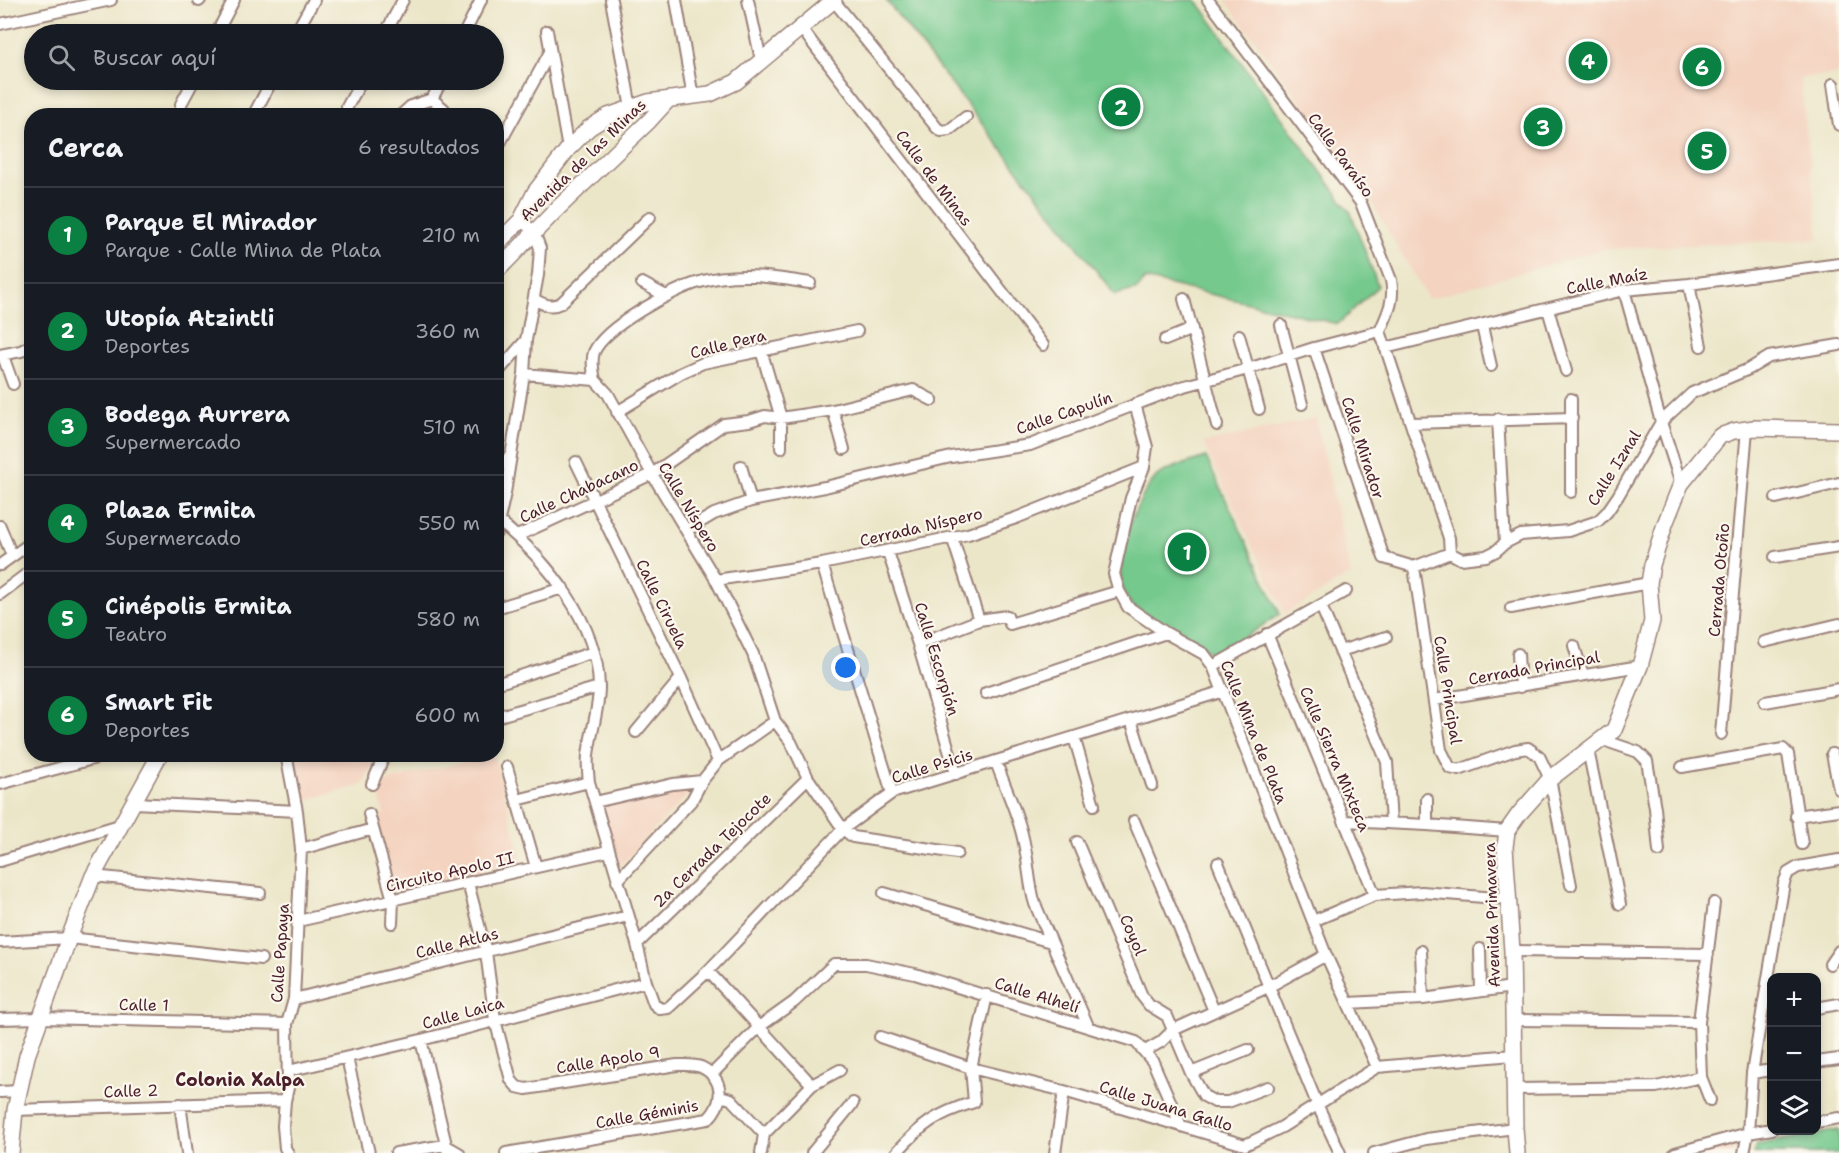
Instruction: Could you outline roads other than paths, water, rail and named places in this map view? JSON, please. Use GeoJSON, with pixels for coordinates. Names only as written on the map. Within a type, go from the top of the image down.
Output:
{"type":"FeatureCollection","features":[{"type":"Feature","properties":{"kind":"street"},"geometry":{"type":"LineString","coordinates":[[0,24],[111,0]]}},
{"type":"Feature","properties":{"kind":"street"},"geometry":{"type":"LineString","coordinates":[[221,24],[234,0]]}},
{"type":"Feature","properties":{"kind":"street"},"geometry":{"type":"LineString","coordinates":[[301,24],[314,0]]}},
{"type":"Feature","properties":{"kind":"street"},"geometry":{"type":"LineString","coordinates":[[390,24],[403,0]]}},
{"type":"Feature","properties":{"kind":"street"},"geometry":{"type":"LineString","coordinates":[[469,24],[482,0]]}},
{"type":"Feature","properties":{"kind":"street"},"geometry":{"type":"LineString","coordinates":[[611,0],[631,108]]}},
{"type":"Feature","properties":{"kind":"street"},"geometry":{"type":"LineString","coordinates":[[676,0],[693,97]]}},
{"type":"Feature","properties":{"kind":"street"},"geometry":{"type":"LineString","coordinates":[[748,0],[761,60]]}},
{"type":"Feature","properties":{"kind":"street"},"geometry":{"type":"LineString","coordinates":[[834,0],[937,128],[941,131],[949,130],[966,117]]}},
{"type":"Feature","properties":{"kind":"street","name":"Avenida de las Minas"},"geometry":{"type":"LineString","coordinates":[[504,237],[521,220],[535,192],[568,149],[589,128],[608,116],[648,102],[710,94],[736,82],[834,0]]}},
{"type":"Feature","properties":{"kind":"street","name":"Calle Paraíso"},"geometry":{"type":"LineString","coordinates":[[1208,0],[1361,203],[1391,280],[1393,291],[1392,303],[1380,331]]}},
{"type":"Feature","properties":{"kind":"street","name":"Calle de Minas"},"geometry":{"type":"LineString","coordinates":[[801,28],[1043,345]]}},
{"type":"Feature","properties":{"kind":"street"},"geometry":{"type":"LineString","coordinates":[[547,31],[568,149]]}},
{"type":"Feature","properties":{"kind":"street"},"geometry":{"type":"LineString","coordinates":[[504,136],[550,52]]}},
{"type":"Feature","properties":{"kind":"street"},"geometry":{"type":"LineString","coordinates":[[1833,84],[1839,125]]}},
{"type":"Feature","properties":{"kind":"street"},"geometry":{"type":"LineString","coordinates":[[181,108],[189,90]]}},
{"type":"Feature","properties":{"kind":"street"},"geometry":{"type":"LineString","coordinates":[[256,108],[266,90]]}},
{"type":"Feature","properties":{"kind":"street"},"geometry":{"type":"LineString","coordinates":[[348,108],[357,90]]}},
{"type":"Feature","properties":{"kind":"street"},"geometry":{"type":"LineString","coordinates":[[409,108],[432,99],[437,90]]}},
{"type":"Feature","properties":{"kind":"street"},"geometry":{"type":"LineString","coordinates":[[432,99],[443,108]]}},
{"type":"Feature","properties":{"kind":"street","name":"Avenida de las Minas"},"geometry":{"type":"LineString","coordinates":[[504,264],[669,99]]}},
{"type":"Feature","properties":{"kind":"street"},"geometry":{"type":"LineString","coordinates":[[535,300],[554,306],[561,303],[650,217]]}},
{"type":"Feature","properties":{"kind":"street"},"geometry":{"type":"LineString","coordinates":[[504,492],[524,375],[526,340],[535,300],[540,248],[534,232],[521,220]]}},
{"type":"Feature","properties":{"kind":"street","name":"Calle Maíz"},"geometry":{"type":"LineString","coordinates":[[1385,348],[1624,290],[1689,284],[1839,264]]}},
{"type":"Feature","properties":{"kind":"street"},"geometry":{"type":"LineString","coordinates":[[524,375],[595,380],[592,364],[595,351],[608,337],[636,313],[666,296],[701,281],[742,276],[810,283]]}},
{"type":"Feature","properties":{"kind":"street"},"geometry":{"type":"LineString","coordinates":[[642,283],[666,296]]}},
{"type":"Feature","properties":{"kind":"street"},"geometry":{"type":"LineString","coordinates":[[1689,284],[1701,346]]}},
{"type":"Feature","properties":{"kind":"street"},"geometry":{"type":"LineString","coordinates":[[1624,290],[1681,484]]}},
{"type":"Feature","properties":{"kind":"street"},"geometry":{"type":"LineString","coordinates":[[1184,299],[1217,425]]}},
{"type":"Feature","properties":{"kind":"street"},"geometry":{"type":"LineString","coordinates":[[1548,309],[1566,371]]}},
{"type":"Feature","properties":{"kind":"street"},"geometry":{"type":"LineString","coordinates":[[1281,325],[1302,405]]}},
{"type":"Feature","properties":{"kind":"street"},"geometry":{"type":"LineString","coordinates":[[1482,326],[1491,366]]}},
{"type":"Feature","properties":{"kind":"street"},"geometry":{"type":"LineString","coordinates":[[1165,340],[1192,329]]}},
{"type":"Feature","properties":{"kind":"street","name":"Calle Pera"},"geometry":{"type":"LineString","coordinates":[[617,412],[695,366],[858,331]]}},
{"type":"Feature","properties":{"kind":"street"},"geometry":{"type":"LineString","coordinates":[[1380,331],[1449,538],[1450,553]]}},
{"type":"Feature","properties":{"kind":"street","name":"Calle Capulín"},"geometry":{"type":"LineString","coordinates":[[687,530],[714,514],[751,501],[825,487],[951,457],[1030,445],[1135,404],[1205,380],[1380,331]]}},
{"type":"Feature","properties":{"kind":"street"},"geometry":{"type":"LineString","coordinates":[[1239,335],[1259,409]]}},
{"type":"Feature","properties":{"kind":"street"},"geometry":{"type":"LineString","coordinates":[[504,365],[526,340]]}},
{"type":"Feature","properties":{"kind":"street","name":"Calle Mirador"},"geometry":{"type":"LineString","coordinates":[[1314,348],[1384,558],[1414,567]]}},
{"type":"Feature","properties":{"kind":"street","name":"Calle Iznal"},"geometry":{"type":"LineString","coordinates":[[1414,567],[1450,553],[1461,559],[1485,556],[1521,535],[1568,531],[1598,521],[1618,496],[1661,422],[1692,393],[1749,369],[1769,357],[1838,348]]}},
{"type":"Feature","properties":{"kind":"street"},"geometry":{"type":"LineString","coordinates":[[13,384],[1,356],[24,349]]}},
{"type":"Feature","properties":{"kind":"street"},"geometry":{"type":"LineString","coordinates":[[761,350],[781,418],[781,448]]}},
{"type":"Feature","properties":{"kind":"street","name":"Calle Níspero"},"geometry":{"type":"LineString","coordinates":[[595,380],[608,394],[652,474],[716,580],[753,654],[775,721],[791,742],[808,778],[843,829]]}},
{"type":"Feature","properties":{"kind":"street","name":"Calle Chabacano"},"geometry":{"type":"LineString","coordinates":[[517,536],[652,474],[724,424],[749,421],[765,416],[781,418],[833,410],[913,390],[932,400]]}},
{"type":"Feature","properties":{"kind":"street"},"geometry":{"type":"LineString","coordinates":[[1570,492],[1571,399]]}},
{"type":"Feature","properties":{"kind":"street"},"geometry":{"type":"LineString","coordinates":[[918,644],[979,620],[1007,616],[1010,624],[1119,591],[1114,574],[1131,498],[1144,467],[1147,447],[1135,404]]}},
{"type":"Feature","properties":{"kind":"street"},"geometry":{"type":"LineString","coordinates":[[833,410],[844,449]]}},
{"type":"Feature","properties":{"kind":"street"},"geometry":{"type":"LineString","coordinates":[[1412,423],[1572,418]]}},
{"type":"Feature","properties":{"kind":"street"},"geometry":{"type":"LineString","coordinates":[[1498,419],[1504,543]]}},
{"type":"Feature","properties":{"kind":"street","name":"Avenida Primavera"},"geometry":{"type":"LineString","coordinates":[[1517,1153],[1512,951],[1505,847],[1507,831],[1550,779],[1614,730],[1640,666],[1652,621],[1649,583],[1662,534],[1681,484],[1720,436],[1747,429],[1839,430]]}},
{"type":"Feature","properties":{"kind":"street","name":"Cerrada Otoño"},"geometry":{"type":"LineString","coordinates":[[1722,734],[1747,429]]}},
{"type":"Feature","properties":{"kind":"street"},"geometry":{"type":"LineString","coordinates":[[504,462],[510,456]]}},
{"type":"Feature","properties":{"kind":"street","name":"Calle Ciruela"},"geometry":{"type":"LineString","coordinates":[[576,462],[681,678],[718,761]]}},
{"type":"Feature","properties":{"kind":"street"},"geometry":{"type":"LineString","coordinates":[[741,466],[751,501]]}},
{"type":"Feature","properties":{"kind":"street","name":"Cerrada Níspero"},"geometry":{"type":"LineString","coordinates":[[716,580],[888,552],[968,534],[1017,518],[1144,467]]}},
{"type":"Feature","properties":{"kind":"street"},"geometry":{"type":"LineString","coordinates":[[1125,476],[1131,498]]}},
{"type":"Feature","properties":{"kind":"street"},"geometry":{"type":"LineString","coordinates":[[1776,498],[1839,483]]}},
{"type":"Feature","properties":{"kind":"street"},"geometry":{"type":"LineString","coordinates":[[0,526],[12,556]]}},
{"type":"Feature","properties":{"kind":"street"},"geometry":{"type":"LineString","coordinates":[[504,531],[517,536],[542,561],[563,588],[583,625],[594,652],[599,687],[588,757],[589,782],[646,982]]}},
{"type":"Feature","properties":{"kind":"street"},"geometry":{"type":"LineString","coordinates":[[952,537],[979,620]]}},
{"type":"Feature","properties":{"kind":"street"},"geometry":{"type":"LineString","coordinates":[[1775,557],[1839,547]]}},
{"type":"Feature","properties":{"kind":"street"},"geometry":{"type":"LineString","coordinates":[[0,565],[24,548]]}},
{"type":"Feature","properties":{"kind":"street","name":"Calle Escorpión"},"geometry":{"type":"LineString","coordinates":[[888,552],[956,774]]}},
{"type":"Feature","properties":{"kind":"street"},"geometry":{"type":"LineString","coordinates":[[822,564],[892,793]]}},
{"type":"Feature","properties":{"kind":"street","name":"Calle Principal"},"geometry":{"type":"LineString","coordinates":[[1414,567],[1441,750],[1450,768],[1459,770],[1515,750],[1528,748],[1539,756],[1550,779]]}},
{"type":"Feature","properties":{"kind":"street"},"geometry":{"type":"LineString","coordinates":[[0,594],[24,576]]}},
{"type":"Feature","properties":{"kind":"street"},"geometry":{"type":"LineString","coordinates":[[1511,608],[1649,583]]}},
{"type":"Feature","properties":{"kind":"street"},"geometry":{"type":"LineString","coordinates":[[504,606],[563,588]]}},
{"type":"Feature","properties":{"kind":"street","name":"Calle Mina de Plata"},"geometry":{"type":"LineString","coordinates":[[1119,591],[1128,607],[1166,633],[1204,654],[1213,666],[1326,955],[1377,1067]]}},
{"type":"Feature","properties":{"kind":"street"},"geometry":{"type":"LineString","coordinates":[[1213,666],[1346,591]]}},
{"type":"Feature","properties":{"kind":"street"},"geometry":{"type":"LineString","coordinates":[[1321,606],[1387,762],[1391,823]]}},
{"type":"Feature","properties":{"kind":"street"},"geometry":{"type":"LineString","coordinates":[[1764,642],[1839,624]]}},
{"type":"Feature","properties":{"kind":"street"},"geometry":{"type":"LineString","coordinates":[[986,693],[1166,633]]}},
{"type":"Feature","properties":{"kind":"street","name":"Calle Sierra Mixteca"},"geometry":{"type":"LineString","coordinates":[[1267,634],[1375,895]]}},
{"type":"Feature","properties":{"kind":"street"},"geometry":{"type":"LineString","coordinates":[[1340,651],[1386,637]]}},
{"type":"Feature","properties":{"kind":"street"},"geometry":{"type":"LineString","coordinates":[[1574,646],[1582,675]]}},
{"type":"Feature","properties":{"kind":"street"},"geometry":{"type":"LineString","coordinates":[[504,681],[594,652]]}},
{"type":"Feature","properties":{"kind":"street"},"geometry":{"type":"LineString","coordinates":[[1518,654],[1520,687]]}},
{"type":"Feature","properties":{"kind":"street","name":"Cerrada Principal"},"geometry":{"type":"LineString","coordinates":[[1434,700],[1640,666]]}},
{"type":"Feature","properties":{"kind":"street"},"geometry":{"type":"LineString","coordinates":[[636,732],[681,678]]}},
{"type":"Feature","properties":{"kind":"street"},"geometry":{"type":"LineString","coordinates":[[504,715],[599,687]]}},
{"type":"Feature","properties":{"kind":"street"},"geometry":{"type":"LineString","coordinates":[[1765,702],[1839,689]]}},
{"type":"Feature","properties":{"kind":"street","name":"Calle Psicis"},"geometry":{"type":"LineString","coordinates":[[646,982],[654,1004],[660,1009],[668,1008],[708,971],[843,829],[892,793],[1224,691]]}},
{"type":"Feature","properties":{"kind":"street"},"geometry":{"type":"LineString","coordinates":[[1131,720],[1152,784]]}},
{"type":"Feature","properties":{"kind":"street"},"geometry":{"type":"LineString","coordinates":[[617,881],[692,800],[702,781],[718,761],[775,721]]}},
{"type":"Feature","properties":{"kind":"street"},"geometry":{"type":"LineString","coordinates":[[1074,737],[1094,805]]}},
{"type":"Feature","properties":{"kind":"street"},"geometry":{"type":"LineString","coordinates":[[1603,740],[1638,752],[1647,761],[1659,851]]}},
{"type":"Feature","properties":{"kind":"street"},"geometry":{"type":"LineString","coordinates":[[1682,767],[1783,749],[1788,754],[1802,844]]}},
{"type":"Feature","properties":{"kind":"street"},"geometry":{"type":"LineString","coordinates":[[1588,750],[1620,904]]}},
{"type":"Feature","properties":{"kind":"street"},"geometry":{"type":"LineString","coordinates":[[1833,754],[1839,789]]}},
{"type":"Feature","properties":{"kind":"street"},"geometry":{"type":"LineString","coordinates":[[0,784],[81,762]]}},
{"type":"Feature","properties":{"kind":"street"},"geometry":{"type":"LineString","coordinates":[[11,1153],[15,1110],[27,1056],[69,938],[93,876],[156,762]]}},
{"type":"Feature","properties":{"kind":"street","name":"Calle Papaya"},"geometry":{"type":"LineString","coordinates":[[283,1151],[283,1126],[288,1088],[287,1024],[294,999],[301,849],[297,811],[288,762]]}},
{"type":"Feature","properties":{"kind":"street"},"geometry":{"type":"LineString","coordinates":[[372,784],[382,762]]}},
{"type":"Feature","properties":{"kind":"street"},"geometry":{"type":"LineString","coordinates":[[996,762],[1025,847],[1032,893],[1088,1026]]}},
{"type":"Feature","properties":{"kind":"street"},"geometry":{"type":"LineString","coordinates":[[507,767],[536,867]]}},
{"type":"Feature","properties":{"kind":"street","name":"2a Cerrada Tejocote"},"geometry":{"type":"LineString","coordinates":[[637,944],[808,778]]}},
{"type":"Feature","properties":{"kind":"street"},"geometry":{"type":"LineString","coordinates":[[1550,779],[1571,885]]}},
{"type":"Feature","properties":{"kind":"street"},"geometry":{"type":"LineString","coordinates":[[595,802],[673,784],[702,781]]}},
{"type":"Feature","properties":{"kind":"street"},"geometry":{"type":"LineString","coordinates":[[517,800],[589,782]]}},
{"type":"Feature","properties":{"kind":"street"},"geometry":{"type":"LineString","coordinates":[[1427,799],[1427,825]]}},
{"type":"Feature","properties":{"kind":"street"},"geometry":{"type":"LineString","coordinates":[[134,803],[297,811]]}},
{"type":"Feature","properties":{"kind":"street"},"geometry":{"type":"LineString","coordinates":[[1796,816],[1839,810]]}},
{"type":"Feature","properties":{"kind":"street"},"geometry":{"type":"LineString","coordinates":[[369,814],[393,900],[392,923]]}},
{"type":"Feature","properties":{"kind":"street"},"geometry":{"type":"LineString","coordinates":[[1134,821],[1214,1011]]}},
{"type":"Feature","properties":{"kind":"street"},"geometry":{"type":"LineString","coordinates":[[1344,822],[1507,831]]}},
{"type":"Feature","properties":{"kind":"street"},"geometry":{"type":"LineString","coordinates":[[0,861],[123,824]]}},
{"type":"Feature","properties":{"kind":"street"},"geometry":{"type":"LineString","coordinates":[[301,849],[373,829]]}},
{"type":"Feature","properties":{"kind":"street"},"geometry":{"type":"LineString","coordinates":[[843,829],[853,837],[957,853]]}},
{"type":"Feature","properties":{"kind":"street","name":"Coyol"},"geometry":{"type":"LineString","coordinates":[[1077,842],[1142,996],[1149,1005],[1167,1016],[1191,1073],[1204,1096],[1215,1102],[1228,1102],[1268,1087]]}},
{"type":"Feature","properties":{"kind":"street","name":"Circuito Apolo II"},"geometry":{"type":"LineString","coordinates":[[298,921],[608,851]]}},
{"type":"Feature","properties":{"kind":"street"},"geometry":{"type":"LineString","coordinates":[[1744,1153],[1748,1133],[1752,1073],[1766,1017],[1784,883],[1788,873],[1798,867],[1839,860]]}},
{"type":"Feature","properties":{"kind":"street"},"geometry":{"type":"LineString","coordinates":[[1218,862],[1268,987],[1340,1153]]}},
{"type":"Feature","properties":{"kind":"street"},"geometry":{"type":"LineString","coordinates":[[93,876],[260,893]]}},
{"type":"Feature","properties":{"kind":"street"},"geometry":{"type":"LineString","coordinates":[[468,883],[486,952],[495,1020]]}},
{"type":"Feature","properties":{"kind":"street"},"geometry":{"type":"LineString","coordinates":[[1313,921],[1375,895],[1422,892],[1508,899]]}},
{"type":"Feature","properties":{"kind":"street"},"geometry":{"type":"LineString","coordinates":[[884,893],[1051,942]]}},
{"type":"Feature","properties":{"kind":"street"},"geometry":{"type":"LineString","coordinates":[[1710,1100],[1701,1077],[1699,1022],[1714,903]]}},
{"type":"Feature","properties":{"kind":"street","name":"Calle Atlas"},"geometry":{"type":"LineString","coordinates":[[294,999],[627,916]]}},
{"type":"Feature","properties":{"kind":"street"},"geometry":{"type":"LineString","coordinates":[[0,942],[69,938],[261,959]]}},
{"type":"Feature","properties":{"kind":"street"},"geometry":{"type":"LineString","coordinates":[[1480,948],[1481,990]]}},
{"type":"Feature","properties":{"kind":"street"},"geometry":{"type":"LineString","coordinates":[[1421,951],[1423,999]]}},
{"type":"Feature","properties":{"kind":"street"},"geometry":{"type":"LineString","coordinates":[[1512,951],[1708,954]]}},
{"type":"Feature","properties":{"kind":"street"},"geometry":{"type":"LineString","coordinates":[[1830,964],[1839,951]]}},
{"type":"Feature","properties":{"kind":"street"},"geometry":{"type":"LineString","coordinates":[[1181,1126],[1153,1062],[1145,1051],[1161,1042],[1173,1030],[1268,987],[1326,955]]}},
{"type":"Feature","properties":{"kind":"street","name":"Calle Alhelí"},"geometry":{"type":"LineString","coordinates":[[759,1027],[794,1002],[834,964],[866,963],[915,974],[1088,1026],[1136,1042],[1145,1051]]}},
{"type":"Feature","properties":{"kind":"street"},"geometry":{"type":"LineString","coordinates":[[708,971],[812,1084]]}},
{"type":"Feature","properties":{"kind":"street","name":"Calle Laica"},"geometry":{"type":"LineString","coordinates":[[288,1071],[421,1040],[646,982]]}},
{"type":"Feature","properties":{"kind":"street"},"geometry":{"type":"LineString","coordinates":[[1349,1003],[1423,999],[1513,987]]}},
{"type":"Feature","properties":{"kind":"street"},"geometry":{"type":"LineString","coordinates":[[896,1153],[918,1129],[948,1110],[974,1102],[971,1068],[987,995]]}},
{"type":"Feature","properties":{"kind":"street"},"geometry":{"type":"LineString","coordinates":[[1821,1007],[1839,1004]]}},
{"type":"Feature","properties":{"kind":"street","name":"Calle 1"},"geometry":{"type":"LineString","coordinates":[[0,1019],[287,1024]]}},
{"type":"Feature","properties":{"kind":"street","name":"Calle Apolo 9"},"geometry":{"type":"LineString","coordinates":[[495,1020],[511,1080],[516,1087],[526,1089],[677,1065],[699,1066],[712,1074]]}},
{"type":"Feature","properties":{"kind":"street"},"geometry":{"type":"LineString","coordinates":[[1513,1020],[1699,1022]]}},
{"type":"Feature","properties":{"kind":"street"},"geometry":{"type":"LineString","coordinates":[[712,1074],[759,1027]]}},
{"type":"Feature","properties":{"kind":"street","name":"Calle Juana Gallo"},"geometry":{"type":"LineString","coordinates":[[880,1037],[971,1068],[1064,1091],[1245,1145],[1318,1106],[1377,1067],[1513,1055]]}},
{"type":"Feature","properties":{"kind":"street"},"geometry":{"type":"LineString","coordinates":[[421,1040],[447,1149]]}},
{"type":"Feature","properties":{"kind":"street"},"geometry":{"type":"LineString","coordinates":[[1191,1073],[1248,1050]]}},
{"type":"Feature","properties":{"kind":"street"},"geometry":{"type":"LineString","coordinates":[[347,1058],[369,1153]]}},
{"type":"Feature","properties":{"kind":"street"},"geometry":{"type":"LineString","coordinates":[[1821,1061],[1839,1059]]}},
{"type":"Feature","properties":{"kind":"street"},"geometry":{"type":"LineString","coordinates":[[764,1151],[764,1134],[812,1084],[840,1070]]}},
{"type":"Feature","properties":{"kind":"street"},"geometry":{"type":"LineString","coordinates":[[1752,1073],[1767,1071]]}},
{"type":"Feature","properties":{"kind":"street","name":"Calle Géminis"},"geometry":{"type":"LineString","coordinates":[[506,1153],[556,1149],[708,1119],[717,1110],[720,1096],[718,1083],[712,1074]]}},
{"type":"Feature","properties":{"kind":"street"},"geometry":{"type":"LineString","coordinates":[[1514,1089],[1656,1087],[1701,1077]]}},
{"type":"Feature","properties":{"kind":"street"},"geometry":{"type":"LineString","coordinates":[[0,1092],[19,1091]]}},
{"type":"Feature","properties":{"kind":"street"},"geometry":{"type":"LineString","coordinates":[[1055,1153],[1064,1091]]}},
{"type":"Feature","properties":{"kind":"street"},"geometry":{"type":"LineString","coordinates":[[720,1096],[730,1100],[764,1134]]}},
{"type":"Feature","properties":{"kind":"street","name":"Calle 2"},"geometry":{"type":"LineString","coordinates":[[15,1110],[285,1101]]}},
{"type":"Feature","properties":{"kind":"street"},"geometry":{"type":"LineString","coordinates":[[812,1153],[853,1103]]}},
{"type":"Feature","properties":{"kind":"street"},"geometry":{"type":"LineString","coordinates":[[180,1104],[187,1153]]}},
{"type":"Feature","properties":{"kind":"street"},"geometry":{"type":"LineString","coordinates":[[1821,1121],[1839,1118]]}},
{"type":"Feature","properties":{"kind":"street"},"geometry":{"type":"LineString","coordinates":[[1374,1153],[1426,1139],[1515,1128]]}},
{"type":"Feature","properties":{"kind":"street"},"geometry":{"type":"LineString","coordinates":[[1675,1153],[1767,1130]]}},
{"type":"Feature","properties":{"kind":"street"},"geometry":{"type":"LineString","coordinates":[[396,1153],[447,1149],[459,1153]]}},
{"type":"Feature","properties":{"kind":"place","name":"Plaza Ermita"},"geometry":{"type":"Point","coordinates":[1588,61]}},
{"type":"Feature","properties":{"kind":"place","name":"Smart Fit"},"geometry":{"type":"Point","coordinates":[1702,67]}},
{"type":"Feature","properties":{"kind":"place","name":"Utopía Atzintli"},"geometry":{"type":"Point","coordinates":[1121,107]}},
{"type":"Feature","properties":{"kind":"place","name":"Bodega Aurrera"},"geometry":{"type":"Point","coordinates":[1543,127]}},
{"type":"Feature","properties":{"kind":"place","name":"Cinépolis Ermita"},"geometry":{"type":"Point","coordinates":[1707,151]}},
{"type":"Feature","properties":{"kind":"place","name":"Parque El Mirador"},"geometry":{"type":"Point","coordinates":[1187,552]}},
{"type":"Feature","properties":{"kind":"district","name":"Colonia Xalpa"},"geometry":{"type":"Point","coordinates":[240,1080]}}]}
